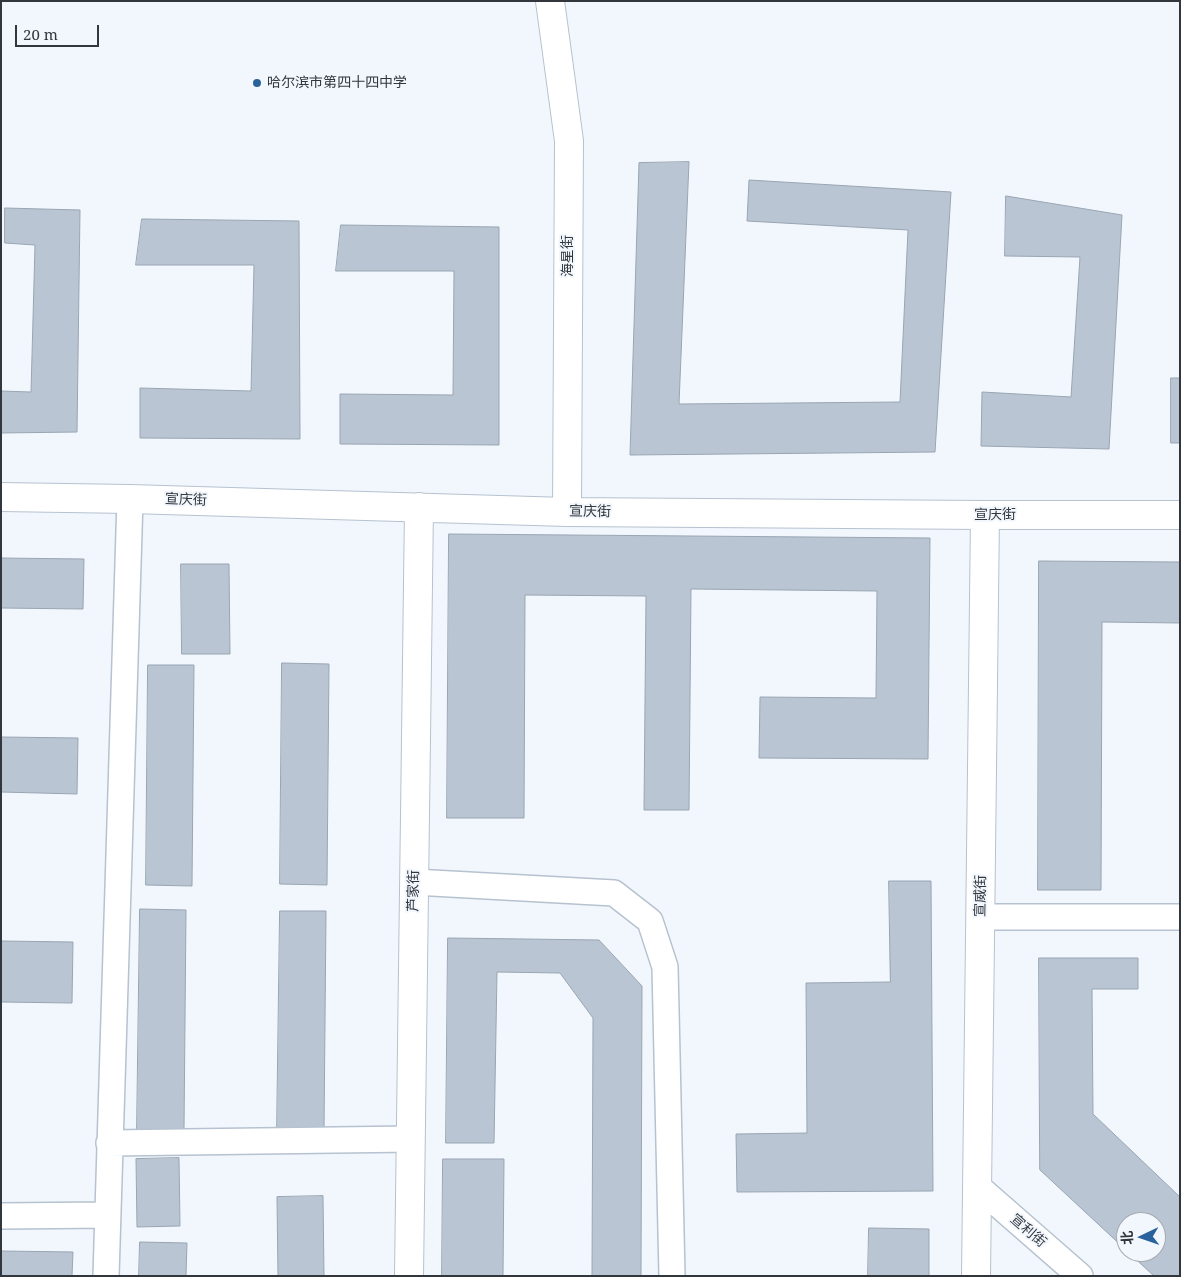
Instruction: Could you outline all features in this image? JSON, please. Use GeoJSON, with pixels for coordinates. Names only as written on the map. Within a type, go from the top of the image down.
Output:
{"type":"FeatureCollection","features":[{"type":"Feature","properties":{"kind":"street","name":"海星街"},"geometry":{"type":"LineString","coordinates":[[550,1],[569,141],[567,512]]}},
{"type":"Feature","properties":{"kind":"street","name":"宣庆街"},"geometry":{"type":"LineString","coordinates":[[1,497],[130,498],[567,512],[1180,515]]}},
{"type":"Feature","properties":{"kind":"street"},"geometry":{"type":"LineString","coordinates":[[106,1276],[130,498]]}},
{"type":"Feature","properties":{"kind":"street","name":"芦家街"},"geometry":{"type":"LineString","coordinates":[[409,1276],[419,507]]}},
{"type":"Feature","properties":{"kind":"street","name":"宣威街"},"geometry":{"type":"LineString","coordinates":[[976,1276],[985,515]]}},
{"type":"Feature","properties":{"kind":"street"},"geometry":{"type":"LineString","coordinates":[[414,882],[614,893],[650,921],[666,967],[672,1276]]}},
{"type":"Feature","properties":{"kind":"street"},"geometry":{"type":"LineString","coordinates":[[980,917],[1180,918]]}},
{"type":"Feature","properties":{"kind":"street"},"geometry":{"type":"LineString","coordinates":[[109,1143],[411,1139]]}},
{"type":"Feature","properties":{"kind":"street","name":"宣利街"},"geometry":{"type":"LineString","coordinates":[[977,1186],[1080,1276]]}},
{"type":"Feature","properties":{"kind":"street"},"geometry":{"type":"LineString","coordinates":[[1,1216],[107,1214]]}},
{"type":"Feature","properties":{"kind":"building"},"geometry":{"type":"Polygon","coordinates":[[[689,162],[679,404],[900,402],[908,230],[747,221],[749,180],[951,192],[935,452],[630,455],[639,163],[689,162]]]}},
{"type":"Feature","properties":{"kind":"building"},"geometry":{"type":"Polygon","coordinates":[[[1006,196],[1122,215],[1109,449],[981,446],[982,392],[1071,397],[1080,257],[1005,256],[1006,196]]]}},
{"type":"Feature","properties":{"kind":"building"},"geometry":{"type":"Polygon","coordinates":[[[5,208],[80,210],[77,432],[1,433],[1,391],[31,392],[35,245],[5,243],[5,208]]]}},
{"type":"Feature","properties":{"kind":"building"},"geometry":{"type":"Polygon","coordinates":[[[142,219],[299,221],[300,439],[140,438],[140,388],[251,391],[254,265],[136,265],[142,219]]]}},
{"type":"Feature","properties":{"kind":"building"},"geometry":{"type":"Polygon","coordinates":[[[341,225],[499,227],[499,445],[340,444],[340,394],[453,395],[454,271],[336,271],[341,225]]]}},
{"type":"Feature","properties":{"kind":"building"},"geometry":{"type":"Polygon","coordinates":[[[1171,378],[1180,378],[1180,443],[1171,443],[1171,378]]]}},
{"type":"Feature","properties":{"kind":"building"},"geometry":{"type":"Polygon","coordinates":[[[449,534],[930,538],[928,759],[759,758],[760,697],[876,698],[877,591],[691,589],[689,810],[644,810],[646,596],[525,595],[524,818],[447,818],[449,534]]]}},
{"type":"Feature","properties":{"kind":"building"},"geometry":{"type":"Polygon","coordinates":[[[1,558],[84,559],[83,609],[1,608],[1,558]]]}},
{"type":"Feature","properties":{"kind":"building"},"geometry":{"type":"Polygon","coordinates":[[[1039,561],[1180,562],[1180,623],[1102,622],[1101,890],[1038,890],[1039,561]]]}},
{"type":"Feature","properties":{"kind":"building"},"geometry":{"type":"Polygon","coordinates":[[[181,564],[229,564],[230,654],[182,654],[181,564]]]}},
{"type":"Feature","properties":{"kind":"building"},"geometry":{"type":"Polygon","coordinates":[[[282,663],[329,664],[327,885],[280,884],[282,663]]]}},
{"type":"Feature","properties":{"kind":"building"},"geometry":{"type":"Polygon","coordinates":[[[148,665],[194,665],[192,886],[146,885],[148,665]]]}},
{"type":"Feature","properties":{"kind":"building"},"geometry":{"type":"Polygon","coordinates":[[[1,737],[78,738],[77,794],[1,792],[1,737]]]}},
{"type":"Feature","properties":{"kind":"building"},"geometry":{"type":"Polygon","coordinates":[[[889,881],[931,881],[933,1191],[737,1192],[736,1134],[807,1133],[806,983],[890,982],[889,881]]]}},
{"type":"Feature","properties":{"kind":"building"},"geometry":{"type":"Polygon","coordinates":[[[140,909],[186,910],[184,1130],[137,1130],[140,909]]]}},
{"type":"Feature","properties":{"kind":"building"},"geometry":{"type":"Polygon","coordinates":[[[280,911],[326,911],[324,1132],[277,1132],[280,911]]]}},
{"type":"Feature","properties":{"kind":"building"},"geometry":{"type":"Polygon","coordinates":[[[448,938],[599,940],[642,986],[641,1276],[592,1276],[593,1018],[560,973],[497,972],[494,1143],[446,1143],[448,938]]]}},
{"type":"Feature","properties":{"kind":"building"},"geometry":{"type":"Polygon","coordinates":[[[1,941],[73,942],[72,1003],[1,1002],[1,941]]]}},
{"type":"Feature","properties":{"kind":"building"},"geometry":{"type":"Polygon","coordinates":[[[1039,958],[1138,958],[1138,989],[1092,989],[1093,1114],[1180,1197],[1180,1276],[1154,1276],[1139,1262],[1166,1262],[1166,1212],[1116,1212],[1116,1241],[1040,1170],[1039,958]]]}},
{"type":"Feature","properties":{"kind":"building"},"geometry":{"type":"Polygon","coordinates":[[[179,1158],[180,1226],[137,1227],[136,1159],[179,1158]]]}},
{"type":"Feature","properties":{"kind":"building"},"geometry":{"type":"Polygon","coordinates":[[[443,1159],[504,1159],[503,1276],[442,1276],[443,1159]]]}},
{"type":"Feature","properties":{"kind":"building"},"geometry":{"type":"Polygon","coordinates":[[[323,1196],[324,1276],[278,1276],[277,1197],[323,1196]]]}},
{"type":"Feature","properties":{"kind":"building"},"geometry":{"type":"Polygon","coordinates":[[[869,1228],[929,1229],[929,1276],[868,1276],[869,1228]]]}},
{"type":"Feature","properties":{"kind":"building"},"geometry":{"type":"Polygon","coordinates":[[[140,1242],[187,1243],[186,1276],[139,1276],[140,1242]]]}},
{"type":"Feature","properties":{"kind":"building"},"geometry":{"type":"Polygon","coordinates":[[[1,1251],[73,1252],[72,1276],[1,1276],[1,1251]]]}},
{"type":"Feature","properties":{"kind":"place","name":"哈尔滨市第四十四中学"},"geometry":{"type":"Point","coordinates":[257,83]}}]}
